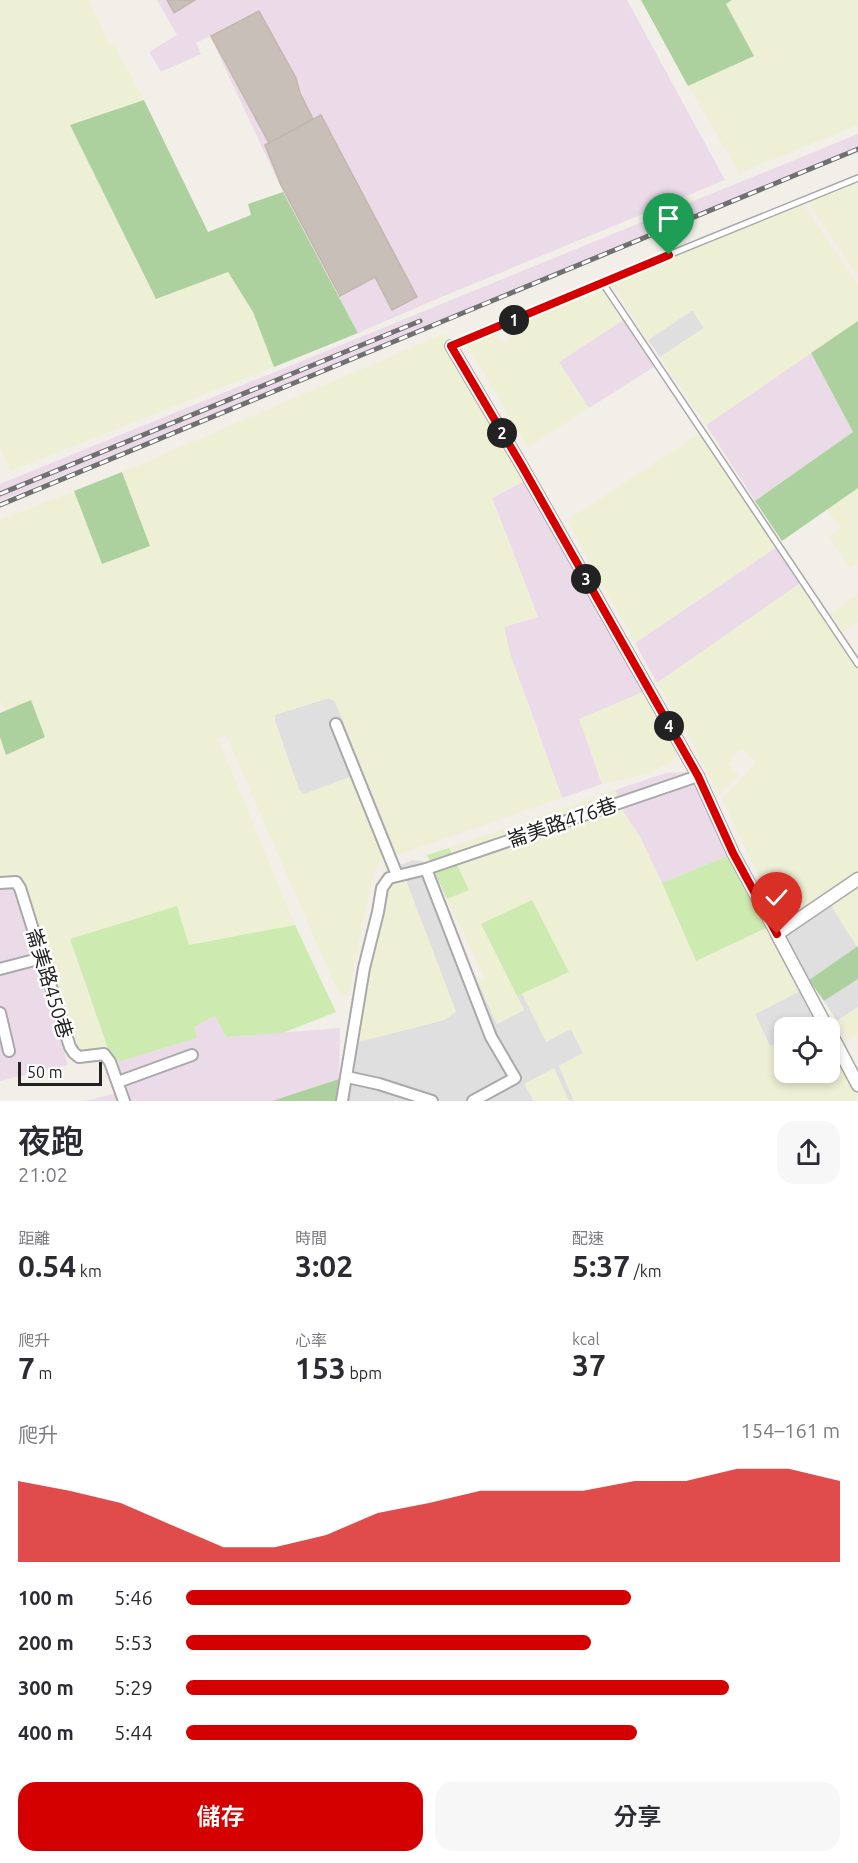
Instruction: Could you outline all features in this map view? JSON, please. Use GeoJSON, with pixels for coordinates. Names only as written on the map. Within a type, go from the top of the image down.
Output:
{"type":"FeatureCollection","features":[{"type":"Feature","properties":{"kind":"street"},"geometry":{"type":"LineString","coordinates":[[451,346],[698,776],[733,853],[821,1017]]}},
{"type":"Feature","properties":{"kind":"street"},"geometry":{"type":"LineString","coordinates":[[336,724],[397,874],[389,878],[382,888],[364,968],[342,1101]]}},
{"type":"Feature","properties":{"kind":"street","name":"崙美路476巷"},"geometry":{"type":"LineString","coordinates":[[397,874],[426,868],[698,776]]}},
{"type":"Feature","properties":{"kind":"street"},"geometry":{"type":"LineString","coordinates":[[426,868],[491,1037],[515,1078],[473,1101]]}},
{"type":"Feature","properties":{"kind":"street"},"geometry":{"type":"LineString","coordinates":[[777,934],[858,879]]}},
{"type":"Feature","properties":{"kind":"street","name":"崙美路450巷"},"geometry":{"type":"LineString","coordinates":[[0,883],[16,882],[20,888],[70,1047],[79,1057],[104,1054],[118,1082],[124,1101]]}},
{"type":"Feature","properties":{"kind":"street"},"geometry":{"type":"LineString","coordinates":[[0,969],[42,958]]}},
{"type":"Feature","properties":{"kind":"street"},"geometry":{"type":"LineString","coordinates":[[0,1012],[9,1051]]}},
{"type":"Feature","properties":{"kind":"street"},"geometry":{"type":"LineString","coordinates":[[840,1051],[858,1085]]}},
{"type":"Feature","properties":{"kind":"street"},"geometry":{"type":"LineString","coordinates":[[118,1082],[192,1055]]}},
{"type":"Feature","properties":{"kind":"street"},"geometry":{"type":"LineString","coordinates":[[347,1077],[379,1084],[432,1101]]}},
{"type":"Feature","properties":{"kind":"lane"},"geometry":{"type":"LineString","coordinates":[[451,346],[858,178]]}},
{"type":"Feature","properties":{"kind":"lane"},"geometry":{"type":"LineString","coordinates":[[602,282],[858,664]]}},
{"type":"Feature","properties":{"kind":"shaded area"},"geometry":{"type":"Polygon","coordinates":[[[157,0],[627,0],[725,180],[358,333],[283,192],[210,36],[196,43],[201,54],[161,72],[149,52],[177,35],[157,0]]]}},
{"type":"Feature","properties":{"kind":"shaded area"},"geometry":{"type":"Polygon","coordinates":[[[858,134],[858,152],[0,501],[0,484],[858,134]]]}},
{"type":"Feature","properties":{"kind":"shaded area"},"geometry":{"type":"Polygon","coordinates":[[[692,310],[704,328],[660,357],[648,340],[692,310]]]}},
{"type":"Feature","properties":{"kind":"shaded area"},"geometry":{"type":"Polygon","coordinates":[[[626,318],[657,365],[589,408],[558,362],[626,318]]]}},
{"type":"Feature","properties":{"kind":"shaded area"},"geometry":{"type":"Polygon","coordinates":[[[811,353],[853,432],[755,501],[706,425],[811,353]]]}},
{"type":"Feature","properties":{"kind":"shaded area"},"geometry":{"type":"Polygon","coordinates":[[[528,479],[648,690],[580,719],[602,784],[562,798],[509,651],[504,627],[538,617],[492,498],[528,479]]]}},
{"type":"Feature","properties":{"kind":"shaded area"},"geometry":{"type":"Polygon","coordinates":[[[778,546],[802,582],[657,683],[635,643],[778,546]]]}},
{"type":"Feature","properties":{"kind":"shaded area"},"geometry":{"type":"Polygon","coordinates":[[[329,698],[335,701],[397,855],[385,852],[299,790],[275,721],[275,715],[329,698]]]}},
{"type":"Feature","properties":{"kind":"shaded area"},"geometry":{"type":"Polygon","coordinates":[[[690,772],[729,855],[662,883],[640,837],[624,813],[615,790],[666,773],[690,772]]]}},
{"type":"Feature","properties":{"kind":"shaded area"},"geometry":{"type":"Polygon","coordinates":[[[413,860],[423,861],[497,1024],[524,1010],[517,996],[522,993],[546,1041],[571,1029],[583,1053],[559,1066],[574,1101],[569,1101],[553,1069],[525,1084],[534,1101],[343,1101],[350,1044],[444,1020],[456,1012],[400,865],[413,860]]]}},
{"type":"Feature","properties":{"kind":"shaded area"},"geometry":{"type":"Polygon","coordinates":[[[9,889],[15,892],[20,901],[68,1065],[0,1081],[0,890],[9,889]]]}},
{"type":"Feature","properties":{"kind":"shaded area"},"geometry":{"type":"Polygon","coordinates":[[[829,902],[857,947],[809,980],[784,935],[829,902]]]}},
{"type":"Feature","properties":{"kind":"shaded area"},"geometry":{"type":"Polygon","coordinates":[[[858,979],[858,1007],[840,1019],[840,1017],[834,1017],[824,1001],[858,979]]]}},
{"type":"Feature","properties":{"kind":"shaded area"},"geometry":{"type":"Polygon","coordinates":[[[802,990],[816,1017],[774,1017],[774,1044],[770,1046],[754,1014],[802,990]]]}},
{"type":"Feature","properties":{"kind":"shaded area"},"geometry":{"type":"Polygon","coordinates":[[[215,1016],[226,1037],[340,1028],[339,1079],[272,1101],[85,1101],[124,1091],[118,1062],[196,1038],[195,1027],[215,1016]]]}},
{"type":"Feature","properties":{"kind":"green space"},"geometry":{"type":"Polygon","coordinates":[[[0,0],[89,0],[108,41],[115,46],[144,100],[70,125],[156,299],[228,272],[253,312],[274,367],[10,471],[0,447],[0,0]]]}},
{"type":"Feature","properties":{"kind":"green space"},"geometry":{"type":"Polygon","coordinates":[[[641,0],[732,0],[726,4],[754,56],[688,86],[641,0]]]}},
{"type":"Feature","properties":{"kind":"green space"},"geometry":{"type":"Polygon","coordinates":[[[732,0],[858,0],[858,125],[739,173],[688,86],[754,56],[726,4],[732,0]]]}},
{"type":"Feature","properties":{"kind":"green space"},"geometry":{"type":"Polygon","coordinates":[[[144,100],[208,232],[251,215],[248,204],[283,192],[358,333],[274,367],[253,312],[228,272],[156,299],[70,125],[144,100]]]}},
{"type":"Feature","properties":{"kind":"green space"},"geometry":{"type":"Polygon","coordinates":[[[858,178],[858,276],[806,199],[858,178]]]}},
{"type":"Feature","properties":{"kind":"green space"},"geometry":{"type":"Polygon","coordinates":[[[801,201],[858,285],[858,321],[706,425],[660,357],[704,328],[693,310],[648,340],[607,278],[801,201]]]}},
{"type":"Feature","properties":{"kind":"green space"},"geometry":{"type":"Polygon","coordinates":[[[601,280],[626,318],[559,362],[589,408],[528,448],[462,337],[487,327],[506,343],[515,330],[503,321],[601,280]]]}},
{"type":"Feature","properties":{"kind":"green space"},"geometry":{"type":"Polygon","coordinates":[[[858,321],[858,488],[782,541],[755,501],[853,432],[811,353],[858,321]]]}},
{"type":"Feature","properties":{"kind":"green space"},"geometry":{"type":"Polygon","coordinates":[[[443,334],[448,337],[510,442],[528,479],[492,498],[538,617],[504,627],[509,651],[562,798],[397,855],[335,701],[328,698],[275,715],[275,721],[299,790],[304,794],[355,775],[385,852],[374,873],[349,994],[345,998],[337,990],[226,735],[218,738],[295,925],[189,945],[178,906],[74,954],[108,1049],[96,1051],[78,1049],[49,967],[20,873],[0,878],[0,737],[6,754],[31,700],[5,712],[0,700],[0,520],[74,491],[102,564],[149,546],[122,472],[443,334]]]}},
{"type":"Feature","properties":{"kind":"green space"},"geometry":{"type":"Polygon","coordinates":[[[701,432],[778,546],[635,643],[567,520],[701,432]]]}},
{"type":"Feature","properties":{"kind":"green space"},"geometry":{"type":"Polygon","coordinates":[[[122,472],[150,546],[102,564],[74,491],[122,472]]]}},
{"type":"Feature","properties":{"kind":"green space"},"geometry":{"type":"Polygon","coordinates":[[[858,488],[858,562],[850,568],[829,537],[840,528],[827,509],[858,488]]]}},
{"type":"Feature","properties":{"kind":"green space"},"geometry":{"type":"Polygon","coordinates":[[[802,582],[858,667],[858,873],[789,919],[783,919],[776,913],[722,799],[756,762],[741,749],[728,764],[739,775],[719,795],[685,729],[657,683],[802,582]]]}},
{"type":"Feature","properties":{"kind":"green space"},"geometry":{"type":"Polygon","coordinates":[[[858,594],[858,622],[843,632],[830,613],[858,594]]]}},
{"type":"Feature","properties":{"kind":"green space"},"geometry":{"type":"Polygon","coordinates":[[[648,690],[680,753],[672,762],[646,774],[602,784],[579,719],[648,690]]]}},
{"type":"Feature","properties":{"kind":"green space"},"geometry":{"type":"Polygon","coordinates":[[[31,700],[45,737],[6,755],[0,737],[0,713],[31,700]]]}},
{"type":"Feature","properties":{"kind":"green space"},"geometry":{"type":"Polygon","coordinates":[[[615,790],[624,813],[640,837],[662,883],[696,961],[766,928],[802,990],[755,1014],[770,1046],[774,1044],[774,1083],[840,1083],[840,1057],[856,1084],[858,1092],[856,1101],[574,1101],[559,1066],[583,1053],[571,1029],[546,1042],[522,993],[569,971],[481,924],[524,1010],[497,1024],[477,980],[484,977],[447,899],[469,890],[449,848],[615,790]]]}},
{"type":"Feature","properties":{"kind":"green space"},"geometry":{"type":"Polygon","coordinates":[[[449,848],[469,890],[447,899],[427,855],[449,848]]]}},
{"type":"Feature","properties":{"kind":"green space"},"geometry":{"type":"Polygon","coordinates":[[[729,855],[766,928],[696,961],[662,883],[729,855]]]}},
{"type":"Feature","properties":{"kind":"green space"},"geometry":{"type":"Polygon","coordinates":[[[385,861],[400,865],[456,1012],[444,1020],[350,1044],[385,861]]]}},
{"type":"Feature","properties":{"kind":"green space"},"geometry":{"type":"Polygon","coordinates":[[[858,884],[858,946],[857,947],[829,902],[858,884]]]}},
{"type":"Feature","properties":{"kind":"green space"},"geometry":{"type":"Polygon","coordinates":[[[532,900],[569,972],[517,996],[481,924],[532,900]]]}},
{"type":"Feature","properties":{"kind":"green space"},"geometry":{"type":"Polygon","coordinates":[[[177,906],[189,945],[295,925],[336,1012],[283,1033],[226,1037],[215,1016],[195,1027],[197,1038],[118,1062],[108,1049],[70,939],[177,906]]]}},
{"type":"Feature","properties":{"kind":"green space"},"geometry":{"type":"Polygon","coordinates":[[[858,946],[858,979],[824,1001],[809,980],[858,946]]]}},
{"type":"Feature","properties":{"kind":"green space"},"geometry":{"type":"Polygon","coordinates":[[[858,1007],[858,1034],[847,1041],[840,1027],[840,1019],[858,1007]]]}},
{"type":"Feature","properties":{"kind":"green space"},"geometry":{"type":"Polygon","coordinates":[[[554,1068],[569,1101],[534,1101],[524,1084],[554,1068]]]}},
{"type":"Feature","properties":{"kind":"green space"},"geometry":{"type":"Polygon","coordinates":[[[339,1079],[336,1101],[272,1101],[339,1079]]]}},
{"type":"Feature","properties":{"kind":"building"},"geometry":{"type":"Polygon","coordinates":[[[167,0],[195,0],[174,13],[167,0]]]}},
{"type":"Feature","properties":{"kind":"building"},"geometry":{"type":"Polygon","coordinates":[[[259,11],[296,78],[300,93],[313,119],[269,143],[211,36],[259,11]]]}},
{"type":"Feature","properties":{"kind":"building"},"geometry":{"type":"Polygon","coordinates":[[[321,115],[417,297],[392,310],[375,277],[340,296],[281,185],[265,145],[321,115]]]}},
{"type":"Feature","properties":{"kind":"railway"},"geometry":{"type":"LineString","coordinates":[[0,505],[858,149]]}},
{"type":"Feature","properties":{"kind":"railway"},"geometry":{"type":"LineString","coordinates":[[0,494],[420,321]]}},
{"type":"Feature","properties":{"kind":"route"},"geometry":{"type":"LineString","coordinates":[[669,255],[451,346],[698,776],[733,853],[777,934]]}}]}
